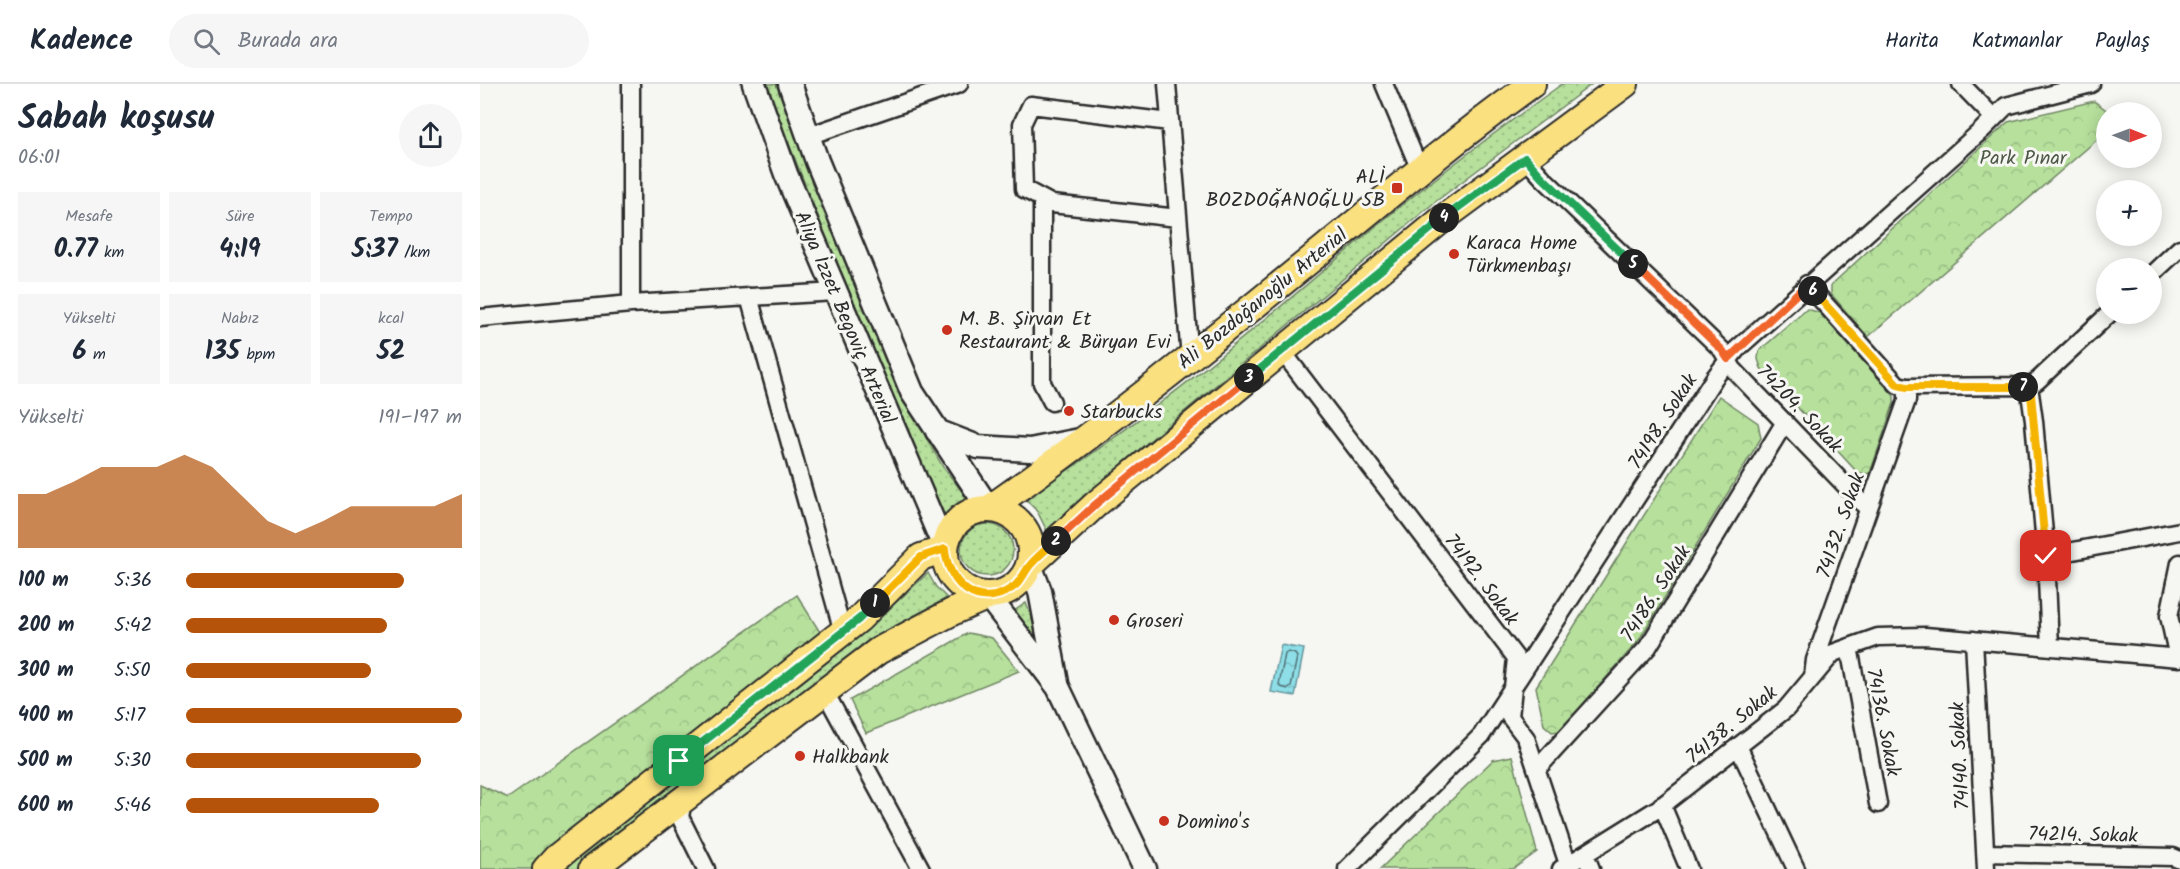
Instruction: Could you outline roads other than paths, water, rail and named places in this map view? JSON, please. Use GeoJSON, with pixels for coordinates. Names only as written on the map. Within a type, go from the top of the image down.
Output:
{"type":"FeatureCollection","features":[{"type":"Feature","properties":{"kind":"main road","name":"Aliya İzzet Begoviç Arterial"},"geometry":{"type":"LineString","coordinates":[[753,84],[786,174],[945,549]]}},
{"type":"Feature","properties":{"kind":"main road","name":"Aliya İzzet Begoviç Arterial"},"geometry":{"type":"LineString","coordinates":[[789,84],[912,392],[989,509]]}},
{"type":"Feature","properties":{"kind":"main road"},"geometry":{"type":"LineString","coordinates":[[592,869],[878,651],[954,610],[1014,588],[1024,577],[1030,565],[1096,504],[1445,217],[1625,84]]}},
{"type":"Feature","properties":{"kind":"main road","name":"Ali Bozdoğanoğlu Arterial"},"geometry":{"type":"LineString","coordinates":[[989,509],[1088,438],[1190,358],[1420,170],[1527,86]]}},
{"type":"Feature","properties":{"kind":"main road"},"geometry":{"type":"LineString","coordinates":[[937,431],[978,447],[1030,450],[1088,438]]}},
{"type":"Feature","properties":{"kind":"main road"},"geometry":{"type":"LineString","coordinates":[[1058,687],[1040,591],[1030,565],[1030,544],[1022,525],[1011,515],[997,509],[968,513],[948,534],[945,549],[946,563],[952,577],[974,594],[988,596],[1058,687],[1145,869]]}},
{"type":"Feature","properties":{"kind":"main road"},"geometry":{"type":"LineString","coordinates":[[546,869],[556,858],[859,619],[921,557],[945,549]]}},
{"type":"Feature","properties":{"kind":"street"},"geometry":{"type":"LineString","coordinates":[[630,84],[632,304]]}},
{"type":"Feature","properties":{"kind":"street"},"geometry":{"type":"LineString","coordinates":[[808,136],[922,90],[959,84]]}},
{"type":"Feature","properties":{"kind":"street"},"geometry":{"type":"LineString","coordinates":[[1167,84],[1190,358]]}},
{"type":"Feature","properties":{"kind":"street"},"geometry":{"type":"LineString","coordinates":[[1384,84],[1420,170]]}},
{"type":"Feature","properties":{"kind":"street"},"geometry":{"type":"LineString","coordinates":[[1961,84],[1994,118]]}},
{"type":"Feature","properties":{"kind":"street","name":"74198. Sokak"},"geometry":{"type":"LineString","coordinates":[[1347,869],[1481,736],[1728,359],[1807,284],[2006,106],[2091,84]]}},
{"type":"Feature","properties":{"kind":"street"},"geometry":{"type":"LineString","coordinates":[[1170,122],[1031,105],[1022,124],[1024,189],[1052,204],[1178,218]]}},
{"type":"Feature","properties":{"kind":"street","name":"74204. Sokak"},"geometry":{"type":"LineString","coordinates":[[1525,158],[1722,350],[1733,369],[1868,509]]}},
{"type":"Feature","properties":{"kind":"street"},"geometry":{"type":"LineString","coordinates":[[1042,199],[1042,383],[1052,402]]}},
{"type":"Feature","properties":{"kind":"street"},"geometry":{"type":"LineString","coordinates":[[2162,265],[2180,248]]}},
{"type":"Feature","properties":{"kind":"street"},"geometry":{"type":"LineString","coordinates":[[1807,284],[1898,385],[1907,387],[2029,386],[2098,324]]}},
{"type":"Feature","properties":{"kind":"street"},"geometry":{"type":"LineString","coordinates":[[480,318],[632,304],[836,292]]}},
{"type":"Feature","properties":{"kind":"street"},"geometry":{"type":"LineString","coordinates":[[749,297],[843,632]]}},
{"type":"Feature","properties":{"kind":"street","name":"74192. Sokak"},"geometry":{"type":"LineString","coordinates":[[1282,351],[1516,658],[1510,717],[1526,738],[1564,866]]}},
{"type":"Feature","properties":{"kind":"street"},"geometry":{"type":"LineString","coordinates":[[2029,386],[2046,556],[2050,647]]}},
{"type":"Feature","properties":{"kind":"street","name":"74132. Sokak"},"geometry":{"type":"LineString","coordinates":[[1813,677],[1815,660],[1907,400],[1907,387]]}},
{"type":"Feature","properties":{"kind":"street","name":"74186. Sokak"},"geometry":{"type":"LineString","coordinates":[[1537,770],[1648,647],[1785,422]]}},
{"type":"Feature","properties":{"kind":"street"},"geometry":{"type":"LineString","coordinates":[[2046,556],[2180,531]]}},
{"type":"Feature","properties":{"kind":"street"},"geometry":{"type":"LineString","coordinates":[[2179,658],[2169,616],[2180,563]]}},
{"type":"Feature","properties":{"kind":"street","name":"74138. Sokak"},"geometry":{"type":"LineString","coordinates":[[1564,866],[1588,861],[1786,709],[1833,653],[1878,637],[1924,636],[2179,658]]}},
{"type":"Feature","properties":{"kind":"street","name":"74140. Sokak"},"geometry":{"type":"LineString","coordinates":[[1974,640],[1986,861]]}},
{"type":"Feature","properties":{"kind":"street","name":"74136. Sokak"},"geometry":{"type":"LineString","coordinates":[[1849,647],[1878,804]]}},
{"type":"Feature","properties":{"kind":"street"},"geometry":{"type":"LineString","coordinates":[[825,692],[921,869]]}},
{"type":"Feature","properties":{"kind":"street"},"geometry":{"type":"LineString","coordinates":[[1738,747],[1796,869]]}},
{"type":"Feature","properties":{"kind":"street"},"geometry":{"type":"LineString","coordinates":[[683,800],[680,817],[706,869]]}},
{"type":"Feature","properties":{"kind":"street"},"geometry":{"type":"LineString","coordinates":[[1662,805],[1689,869]]}},
{"type":"Feature","properties":{"kind":"street","name":"74214. Sokak"},"geometry":{"type":"LineString","coordinates":[[1986,861],[2173,857],[2180,860]]}},
{"type":"Feature","properties":{"kind":"street"},"geometry":{"type":"LineString","coordinates":[[2177,869],[2180,860]]}},
{"type":"Feature","properties":{"kind":"water"},"geometry":{"type":"Polygon","coordinates":[[[1281,645],[1304,649],[1295,696],[1271,692],[1281,645]]]}},
{"type":"Feature","properties":{"kind":"place","name":"ALİ BOZDOĞANOĞLU 5B"},"geometry":{"type":"Point","coordinates":[1397,188]}},
{"type":"Feature","properties":{"kind":"place","name":"Karaca Home Türkmenbaşı"},"geometry":{"type":"Point","coordinates":[1454,254]}},
{"type":"Feature","properties":{"kind":"place","name":"M. B. Şirvan Et Restaurant & Büryan Evi"},"geometry":{"type":"Point","coordinates":[947,330]}},
{"type":"Feature","properties":{"kind":"place","name":"Starbucks"},"geometry":{"type":"Point","coordinates":[1069,411]}},
{"type":"Feature","properties":{"kind":"place","name":"Groseri"},"geometry":{"type":"Point","coordinates":[1114,620]}},
{"type":"Feature","properties":{"kind":"place","name":"Halkbank"},"geometry":{"type":"Point","coordinates":[800,756]}},
{"type":"Feature","properties":{"kind":"place","name":"Domino's"},"geometry":{"type":"Point","coordinates":[1164,821]}},
{"type":"Feature","properties":{"kind":"park label","name":"Park Pınar"},"geometry":{"type":"Point","coordinates":[2023,157]}}]}
